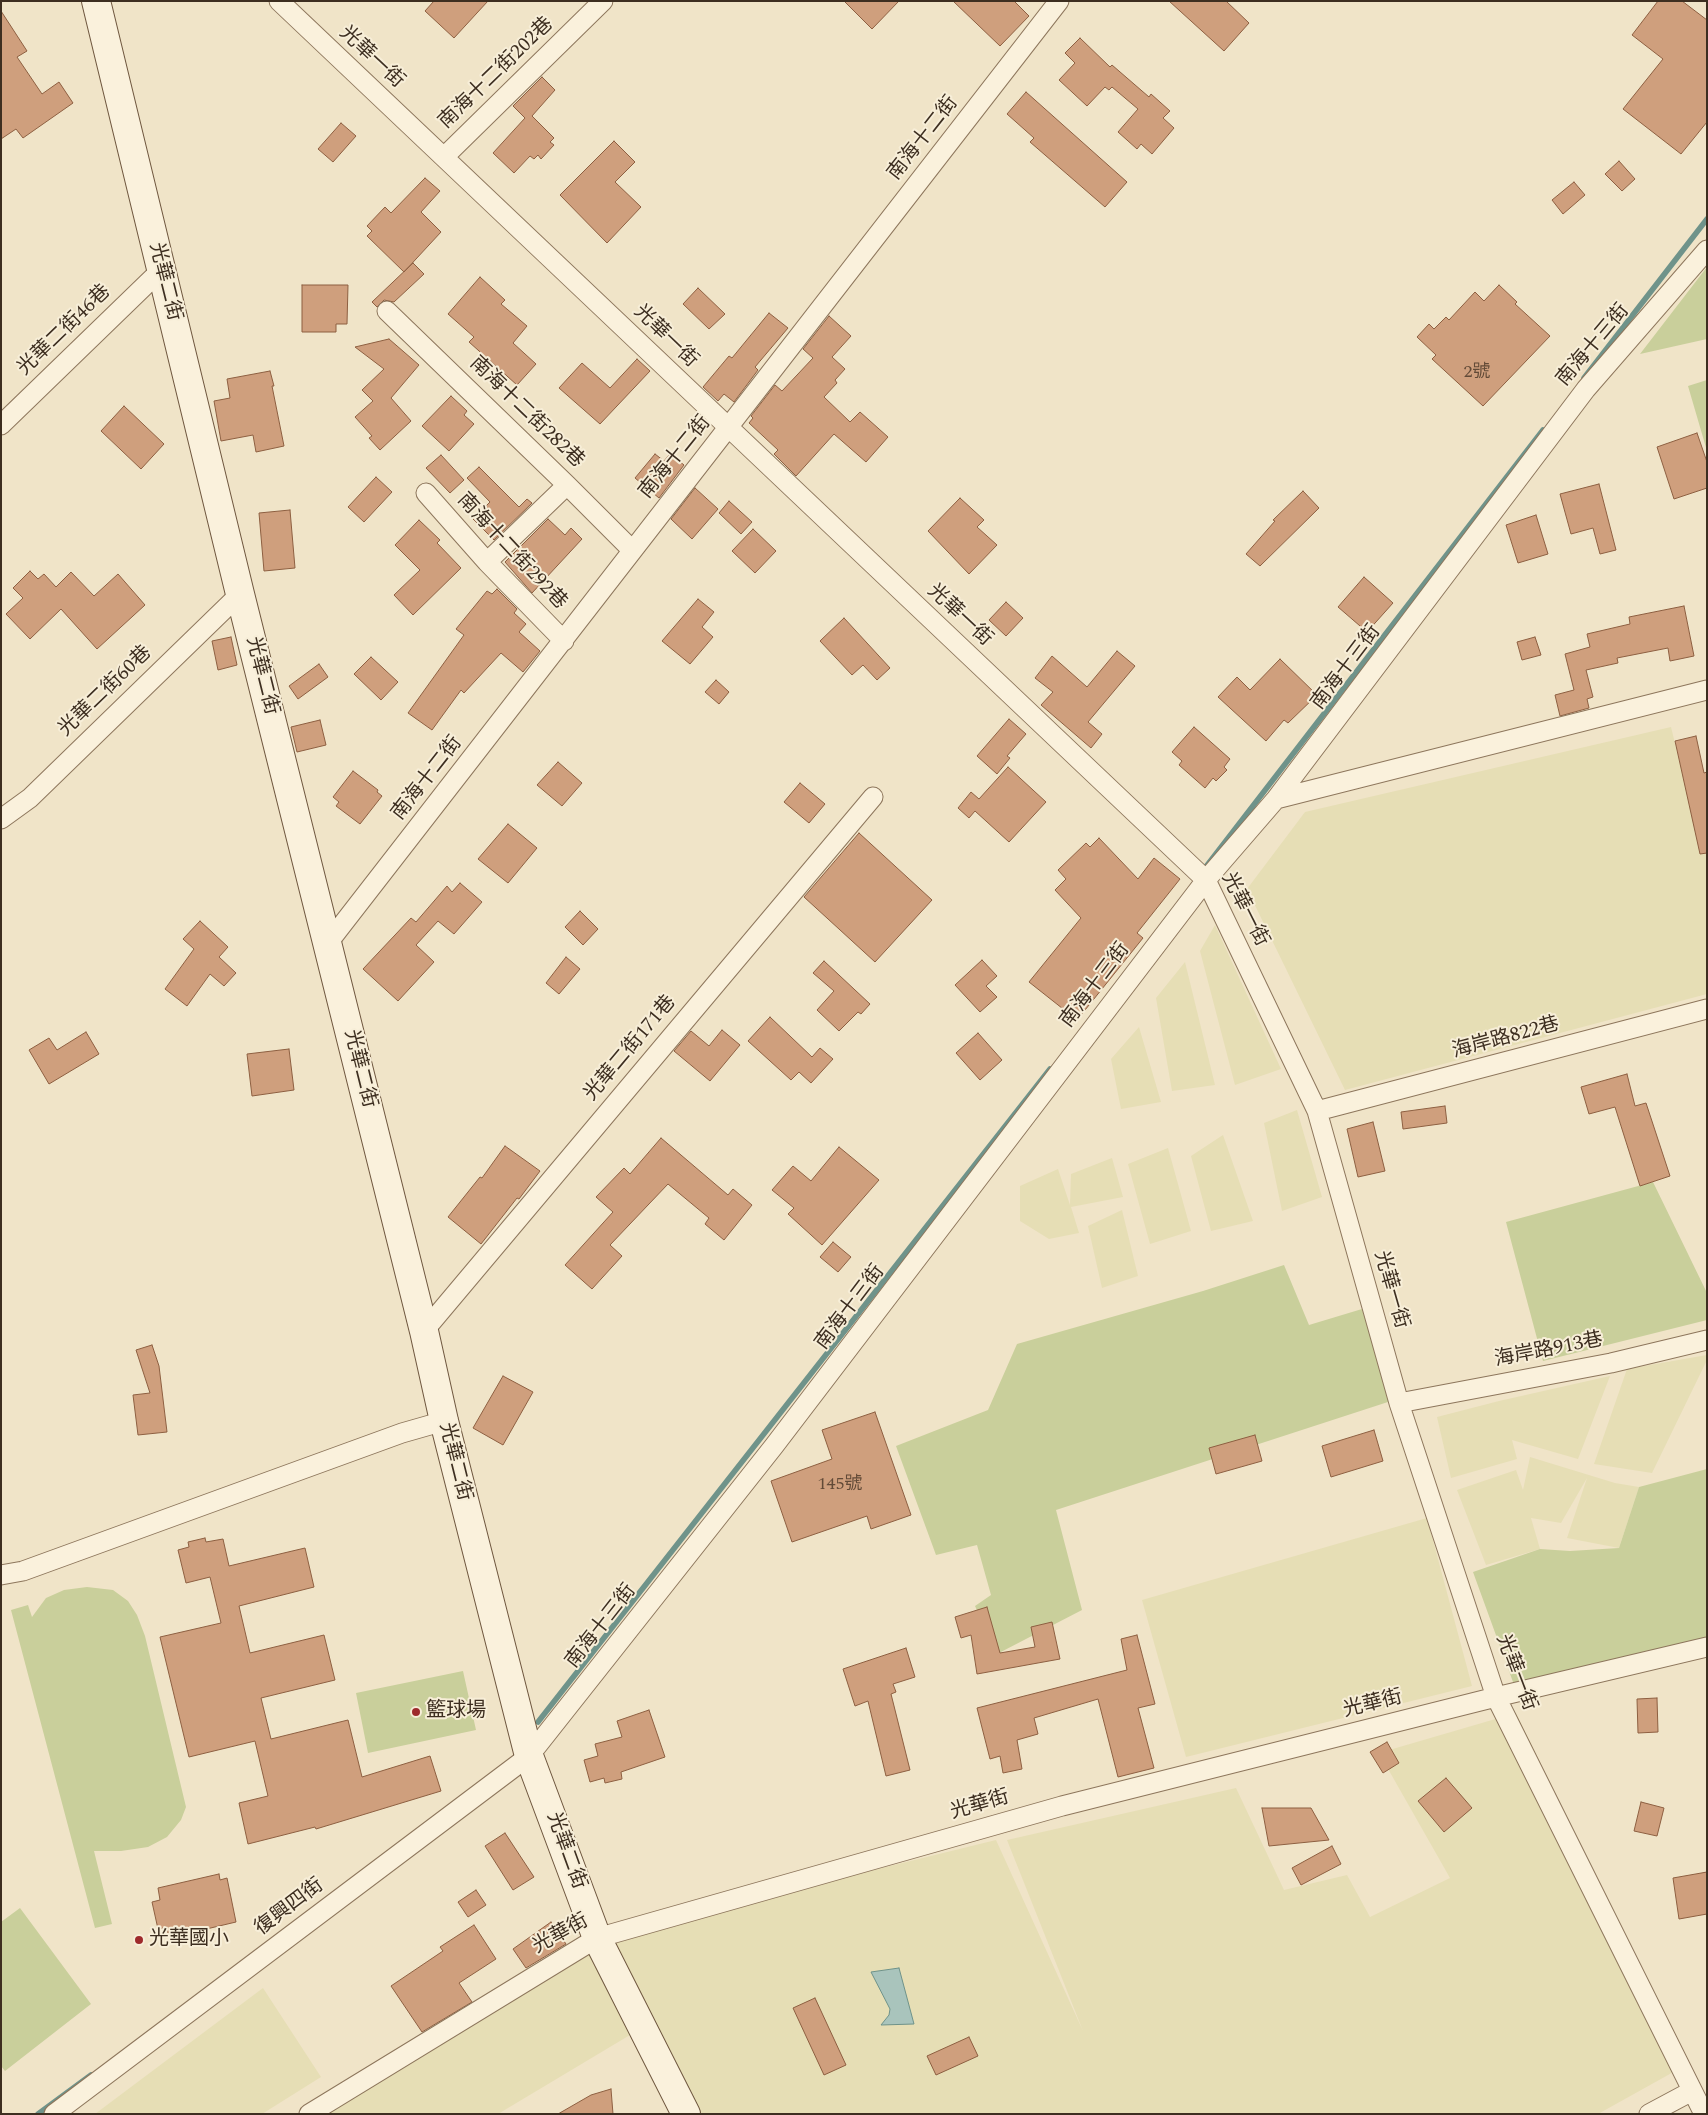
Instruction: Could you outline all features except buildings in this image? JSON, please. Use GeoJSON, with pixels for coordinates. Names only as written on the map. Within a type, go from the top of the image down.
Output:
{"type":"FeatureCollection","features":[{"type":"Feature","properties":{"kind":"street","name":"光華二街"},"geometry":{"type":"LineString","coordinates":[[96,1],[240,594],[424,1331],[444,1421],[530,1756],[597,1938],[686,2114]]}},
{"type":"Feature","properties":{"kind":"street","name":"光華一街"},"geometry":{"type":"LineString","coordinates":[[279,1],[728,429],[1206,880],[1317,1112],[1399,1403],[1496,1697],[1704,2114]]}},
{"type":"Feature","properties":{"kind":"street","name":"南海十二街202巷"},"geometry":{"type":"LineString","coordinates":[[444,157],[603,1]]}},
{"type":"Feature","properties":{"kind":"street","name":"南海十二街"},"geometry":{"type":"LineString","coordinates":[[328,943],[1059,1]]}},
{"type":"Feature","properties":{"kind":"street","name":"南海十三街"},"geometry":{"type":"LineString","coordinates":[[530,1756],[774,1446],[1206,880],[1276,799],[1586,389],[1707,250]]}},
{"type":"Feature","properties":{"kind":"street","name":"光華二街46巷"},"geometry":{"type":"LineString","coordinates":[[1,425],[161,270]]}},
{"type":"Feature","properties":{"kind":"street","name":"南海十二街282巷"},"geometry":{"type":"LineString","coordinates":[[387,311],[568,484],[632,550]]}},
{"type":"Feature","properties":{"kind":"street"},"geometry":{"type":"LineString","coordinates":[[487,562],[568,484]]}},
{"type":"Feature","properties":{"kind":"street","name":"南海十二街292巷"},"geometry":{"type":"LineString","coordinates":[[426,492],[487,562],[564,641]]}},
{"type":"Feature","properties":{"kind":"street","name":"光華二街60巷"},"geometry":{"type":"LineString","coordinates":[[1,819],[30,798],[240,594]]}},
{"type":"Feature","properties":{"kind":"street"},"geometry":{"type":"LineString","coordinates":[[1276,799],[1707,690]]}},
{"type":"Feature","properties":{"kind":"street","name":"光華二街171巷"},"geometry":{"type":"LineString","coordinates":[[424,1331],[873,797]]}},
{"type":"Feature","properties":{"kind":"street","name":"海岸路822巷"},"geometry":{"type":"LineString","coordinates":[[1317,1112],[1707,1009]]}},
{"type":"Feature","properties":{"kind":"street","name":"海岸路913巷"},"geometry":{"type":"LineString","coordinates":[[1399,1403],[1611,1363],[1707,1340]]}},
{"type":"Feature","properties":{"kind":"street"},"geometry":{"type":"LineString","coordinates":[[1,1575],[23,1571],[402,1433],[444,1421]]}},
{"type":"Feature","properties":{"kind":"street","name":"光華街"},"geometry":{"type":"LineString","coordinates":[[309,2114],[597,1938],[1062,1806],[1496,1697],[1707,1647]]}},
{"type":"Feature","properties":{"kind":"street","name":"復興四街"},"geometry":{"type":"LineString","coordinates":[[54,2114],[530,1756]]}},
{"type":"Feature","properties":{"kind":"street"},"geometry":{"type":"LineString","coordinates":[[1649,2114],[1692,2091]]}},
{"type":"Feature","properties":{"kind":"shaded area"},"geometry":{"type":"Polygon","coordinates":[[[1671,727],[1701,849],[1707,848],[1707,994],[1345,1090],[1247,889],[1305,812],[1671,727]]]}},
{"type":"Feature","properties":{"kind":"shaded area"},"geometry":{"type":"Polygon","coordinates":[[[1215,925],[1281,1069],[1235,1085],[1200,951],[1215,925]]]}},
{"type":"Feature","properties":{"kind":"shaded area"},"geometry":{"type":"Polygon","coordinates":[[[1185,962],[1215,1085],[1172,1091],[1156,998],[1185,962]]]}},
{"type":"Feature","properties":{"kind":"shaded area"},"geometry":{"type":"Polygon","coordinates":[[[1139,1027],[1161,1102],[1121,1109],[1111,1059],[1139,1027]]]}},
{"type":"Feature","properties":{"kind":"shaded area"},"geometry":{"type":"Polygon","coordinates":[[[1297,1110],[1322,1197],[1282,1211],[1264,1123],[1297,1110]]]}},
{"type":"Feature","properties":{"kind":"shaded area"},"geometry":{"type":"Polygon","coordinates":[[[1223,1135],[1253,1221],[1211,1231],[1191,1156],[1223,1135]]]}},
{"type":"Feature","properties":{"kind":"shaded area"},"geometry":{"type":"Polygon","coordinates":[[[1168,1148],[1191,1231],[1150,1244],[1128,1164],[1168,1148]]]}},
{"type":"Feature","properties":{"kind":"shaded area"},"geometry":{"type":"Polygon","coordinates":[[[1112,1158],[1123,1197],[1071,1207],[1079,1233],[1049,1239],[1020,1221],[1020,1186],[1058,1169],[1070,1205],[1071,1174],[1112,1158]]]}},
{"type":"Feature","properties":{"kind":"shaded area"},"geometry":{"type":"Polygon","coordinates":[[[1122,1210],[1138,1276],[1102,1288],[1088,1226],[1122,1210]]]}},
{"type":"Feature","properties":{"kind":"shaded area"},"geometry":{"type":"Polygon","coordinates":[[[1707,1355],[1707,1360],[1652,1473],[1594,1464],[1627,1369],[1707,1355]]]}},
{"type":"Feature","properties":{"kind":"shaded area"},"geometry":{"type":"Polygon","coordinates":[[[1610,1376],[1578,1459],[1512,1440],[1517,1459],[1451,1478],[1437,1417],[1610,1376]]]}},
{"type":"Feature","properties":{"kind":"shaded area"},"geometry":{"type":"Polygon","coordinates":[[[1530,1457],[1615,1483],[1639,1487],[1619,1548],[1567,1538],[1587,1478],[1561,1523],[1531,1518],[1540,1549],[1486,1565],[1457,1490],[1516,1470],[1523,1490],[1530,1457]]]}},
{"type":"Feature","properties":{"kind":"shaded area"},"geometry":{"type":"Polygon","coordinates":[[[1427,1518],[1472,1686],[1186,1757],[1142,1600],[1427,1518]]]}},
{"type":"Feature","properties":{"kind":"shaded area"},"geometry":{"type":"Polygon","coordinates":[[[1516,1713],[1686,2065],[1598,2114],[699,2114],[605,1936],[996,1840],[1083,2031],[1007,1840],[1236,1788],[1284,1890],[1347,1875],[1370,1917],[1450,1878],[1379,1753],[1516,1713]]]}},
{"type":"Feature","properties":{"kind":"shaded area"},"geometry":{"type":"Polygon","coordinates":[[[588,1952],[630,2035],[498,2114],[318,2114],[588,1952]]]}},
{"type":"Feature","properties":{"kind":"shaded area"},"geometry":{"type":"Polygon","coordinates":[[[263,1988],[321,2077],[262,2114],[95,2114],[263,1988]]]}},
{"type":"Feature","properties":{"kind":"green space"},"geometry":{"type":"Polygon","coordinates":[[[1707,267],[1707,339],[1640,354],[1707,267]]]}},
{"type":"Feature","properties":{"kind":"green space"},"geometry":{"type":"Polygon","coordinates":[[[1707,380],[1707,451],[1688,386],[1707,380]]]}},
{"type":"Feature","properties":{"kind":"green space"},"geometry":{"type":"Polygon","coordinates":[[[1653,1182],[1707,1293],[1707,1320],[1543,1361],[1506,1222],[1653,1182]]]}},
{"type":"Feature","properties":{"kind":"green space"},"geometry":{"type":"Polygon","coordinates":[[[1284,1265],[1309,1325],[1362,1309],[1391,1401],[1056,1510],[1082,1610],[997,1654],[975,1606],[991,1595],[977,1545],[936,1555],[896,1446],[988,1410],[1017,1344],[1203,1291],[1284,1265]]]}},
{"type":"Feature","properties":{"kind":"green space"},"geometry":{"type":"Polygon","coordinates":[[[1707,1469],[1707,1643],[1517,1693],[1473,1572],[1540,1549],[1570,1551],[1619,1548],[1639,1487],[1707,1469]]]}},
{"type":"Feature","properties":{"kind":"green space"},"geometry":{"type":"Polygon","coordinates":[[[87,1587],[113,1590],[128,1601],[137,1615],[145,1636],[186,1807],[181,1820],[167,1837],[148,1847],[121,1851],[94,1851],[112,1924],[95,1928],[11,1610],[28,1605],[32,1617],[46,1598],[64,1590],[87,1587]]]}},
{"type":"Feature","properties":{"kind":"green space","name":"籃球場"},"geometry":{"type":"Polygon","coordinates":[[[463,1671],[476,1730],[368,1753],[356,1693],[463,1671]]]}},
{"type":"Feature","properties":{"kind":"green space"},"geometry":{"type":"Polygon","coordinates":[[[20,1908],[91,2004],[5,2071],[1,2066],[1,1922],[20,1908]]]}},
{"type":"Feature","properties":{"kind":"water"},"geometry":{"type":"Polygon","coordinates":[[[899,1968],[914,2024],[881,2025],[889,2015],[890,2009],[871,1972],[899,1968]]]}},
{"type":"Feature","properties":{"kind":"waterway"},"geometry":{"type":"LineString","coordinates":[[1584,378],[1707,219]]}},
{"type":"Feature","properties":{"kind":"waterway"},"geometry":{"type":"LineString","coordinates":[[1205,868],[1543,430]]}},
{"type":"Feature","properties":{"kind":"waterway"},"geometry":{"type":"LineString","coordinates":[[538,1722],[1050,1069]]}},
{"type":"Feature","properties":{"kind":"waterway"},"geometry":{"type":"LineString","coordinates":[[38,2114],[91,2075]]}},
{"type":"Feature","properties":{"kind":"place","name":"籃球場"},"geometry":{"type":"Point","coordinates":[416,1712]}},
{"type":"Feature","properties":{"kind":"place","name":"光華國小"},"geometry":{"type":"Point","coordinates":[139,1940]}}]}
